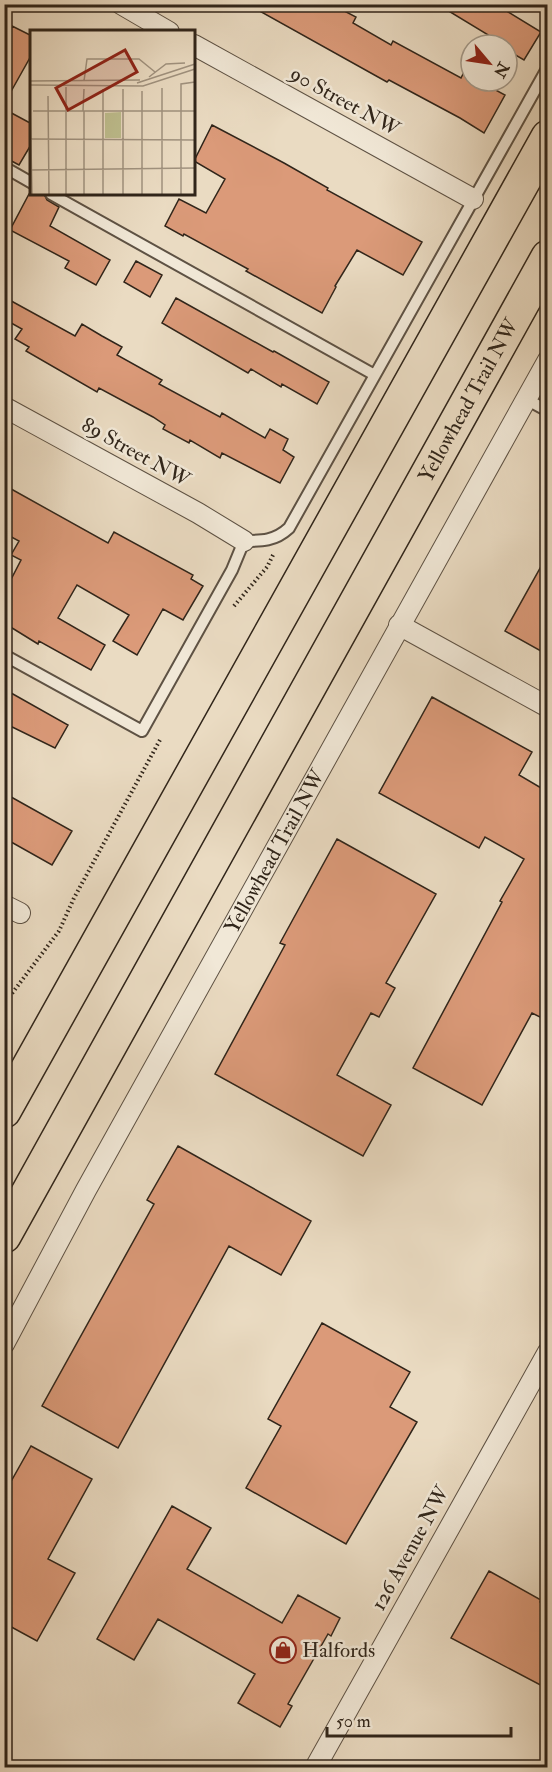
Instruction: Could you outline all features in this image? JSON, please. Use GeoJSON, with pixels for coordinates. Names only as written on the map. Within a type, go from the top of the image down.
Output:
{"type":"FeatureCollection","features":[{"type":"Feature","properties":{"kind":"highway"},"geometry":{"type":"LineString","coordinates":[[4,1110],[548,138]]}},
{"type":"Feature","properties":{"kind":"highway","name":"Yellowhead Trail NW"},"geometry":{"type":"LineString","coordinates":[[4,1236],[548,256]]}},
{"type":"Feature","properties":{"kind":"street"},"geometry":{"type":"LineString","coordinates":[[121,4],[166,30]]}},
{"type":"Feature","properties":{"kind":"street","name":"90 Street NW"},"geometry":{"type":"LineString","coordinates":[[195,46],[473,200]]}},
{"type":"Feature","properties":{"kind":"street","name":"Yellowhead Trail NW"},"geometry":{"type":"LineString","coordinates":[[4,1344],[86,1190],[548,360]]}},
{"type":"Feature","properties":{"kind":"street","name":"89 Street NW"},"geometry":{"type":"LineString","coordinates":[[4,407],[198,513],[244,541]]}},
{"type":"Feature","properties":{"kind":"street"},"geometry":{"type":"LineString","coordinates":[[399,625],[548,707]]}},
{"type":"Feature","properties":{"kind":"street","name":"126 Avenue NW"},"geometry":{"type":"LineString","coordinates":[[315,1767],[548,1352]]}},
{"type":"Feature","properties":{"kind":"lane"},"geometry":{"type":"LineString","coordinates":[[4,655],[142,731],[232,570],[244,541],[268,540],[280,536],[289,528],[373,374],[548,68]]}},
{"type":"Feature","properties":{"kind":"lane"},"geometry":{"type":"LineString","coordinates":[[4,168],[30,182]]}},
{"type":"Feature","properties":{"kind":"lane"},"geometry":{"type":"LineString","coordinates":[[53,195],[373,374]]}},
{"type":"Feature","properties":{"kind":"lane"},"geometry":{"type":"LineString","coordinates":[[526,399],[548,411]]}},
{"type":"Feature","properties":{"kind":"path"},"geometry":{"type":"LineString","coordinates":[[229,613],[267,567],[289,528]]}},
{"type":"Feature","properties":{"kind":"path"},"geometry":{"type":"LineString","coordinates":[[4,1004],[59,931],[74,898],[163,735]]}},
{"type":"Feature","properties":{"kind":"building"},"geometry":{"type":"Polygon","coordinates":[[[247,4],[331,4],[356,17],[353,23],[391,45],[393,41],[459,77],[459,93],[501,93],[505,95],[484,133],[389,80],[387,82],[247,4]]]}},
{"type":"Feature","properties":{"kind":"building"},"geometry":{"type":"Polygon","coordinates":[[[437,4],[495,4],[541,32],[524,60],[519,57],[519,33],[485,33],[437,4]]]}},
{"type":"Feature","properties":{"kind":"building"},"geometry":{"type":"Polygon","coordinates":[[[12,26],[30,35],[30,58],[4,104],[4,40],[12,26]]]}},
{"type":"Feature","properties":{"kind":"building"},"geometry":{"type":"Polygon","coordinates":[[[4,109],[30,123],[30,146],[19,165],[4,157],[4,109]]]}},
{"type":"Feature","properties":{"kind":"building"},"geometry":{"type":"Polygon","coordinates":[[[212,125],[284,163],[328,188],[327,190],[422,242],[403,275],[357,250],[322,313],[246,271],[248,269],[165,226],[179,199],[206,213],[225,179],[195,162],[212,125]]]}},
{"type":"Feature","properties":{"kind":"building"},"geometry":{"type":"Polygon","coordinates":[[[29,194],[44,195],[47,200],[59,207],[50,226],[110,260],[96,285],[65,268],[69,261],[10,230],[29,194]]]}},
{"type":"Feature","properties":{"kind":"building"},"geometry":{"type":"Polygon","coordinates":[[[136,261],[162,275],[150,297],[124,282],[136,261]]]}},
{"type":"Feature","properties":{"kind":"building"},"geometry":{"type":"Polygon","coordinates":[[[4,297],[75,336],[82,324],[122,347],[117,355],[162,380],[159,384],[220,417],[222,413],[265,438],[270,429],[288,439],[283,450],[294,457],[280,483],[222,453],[220,458],[190,440],[189,443],[163,429],[165,425],[153,417],[99,388],[97,392],[26,351],[29,347],[15,339],[22,329],[4,319],[4,297]]]}},
{"type":"Feature","properties":{"kind":"building"},"geometry":{"type":"Polygon","coordinates":[[[176,298],[329,382],[317,404],[282,384],[281,387],[251,369],[248,373],[162,323],[176,298]]]}},
{"type":"Feature","properties":{"kind":"building"},"geometry":{"type":"Polygon","coordinates":[[[4,485],[108,543],[114,532],[193,575],[191,579],[203,586],[183,620],[163,609],[137,655],[113,641],[129,615],[77,585],[58,618],[105,645],[91,670],[39,641],[38,644],[4,623],[4,593],[21,560],[11,555],[19,541],[4,533],[4,485]]]}},
{"type":"Feature","properties":{"kind":"building"},"geometry":{"type":"Polygon","coordinates":[[[548,554],[548,655],[505,631],[548,554]]]}},
{"type":"Feature","properties":{"kind":"building"},"geometry":{"type":"Polygon","coordinates":[[[4,689],[68,725],[55,748],[4,723],[4,689]]]}},
{"type":"Feature","properties":{"kind":"building"},"geometry":{"type":"Polygon","coordinates":[[[432,697],[532,752],[519,775],[548,792],[548,1021],[532,1013],[482,1105],[413,1068],[524,859],[485,837],[479,848],[379,793],[432,697]]]}},
{"type":"Feature","properties":{"kind":"building"},"geometry":{"type":"Polygon","coordinates":[[[4,793],[72,831],[52,865],[4,838],[4,793]]]}},
{"type":"Feature","properties":{"kind":"building"},"geometry":{"type":"Polygon","coordinates":[[[337,839],[436,894],[386,983],[395,988],[379,1017],[371,1013],[337,1075],[391,1105],[363,1156],[215,1074],[285,945],[280,943],[337,839]]]}},
{"type":"Feature","properties":{"kind":"building"},"geometry":{"type":"Polygon","coordinates":[[[178,1146],[311,1221],[281,1275],[229,1246],[118,1448],[42,1406],[154,1204],[147,1200],[178,1146]]]}},
{"type":"Feature","properties":{"kind":"building"},"geometry":{"type":"Polygon","coordinates":[[[322,1323],[410,1372],[390,1407],[417,1422],[346,1544],[246,1488],[281,1426],[268,1419],[322,1323]]]}},
{"type":"Feature","properties":{"kind":"building"},"geometry":{"type":"Polygon","coordinates":[[[31,1446],[92,1479],[48,1559],[75,1573],[37,1641],[4,1623],[4,1494],[31,1446]]]}},
{"type":"Feature","properties":{"kind":"building"},"geometry":{"type":"Polygon","coordinates":[[[172,1506],[211,1528],[187,1569],[282,1623],[298,1595],[340,1618],[331,1636],[328,1634],[288,1704],[292,1706],[280,1727],[238,1703],[255,1674],[158,1619],[134,1660],[97,1639],[172,1506]]]}},
{"type":"Feature","properties":{"kind":"building"},"geometry":{"type":"Polygon","coordinates":[[[489,1571],[548,1606],[548,1689],[451,1638],[489,1571]]]}},
{"type":"Feature","properties":{"kind":"place","name":"Halfords"},"geometry":{"type":"Point","coordinates":[283,1650]}}]}
